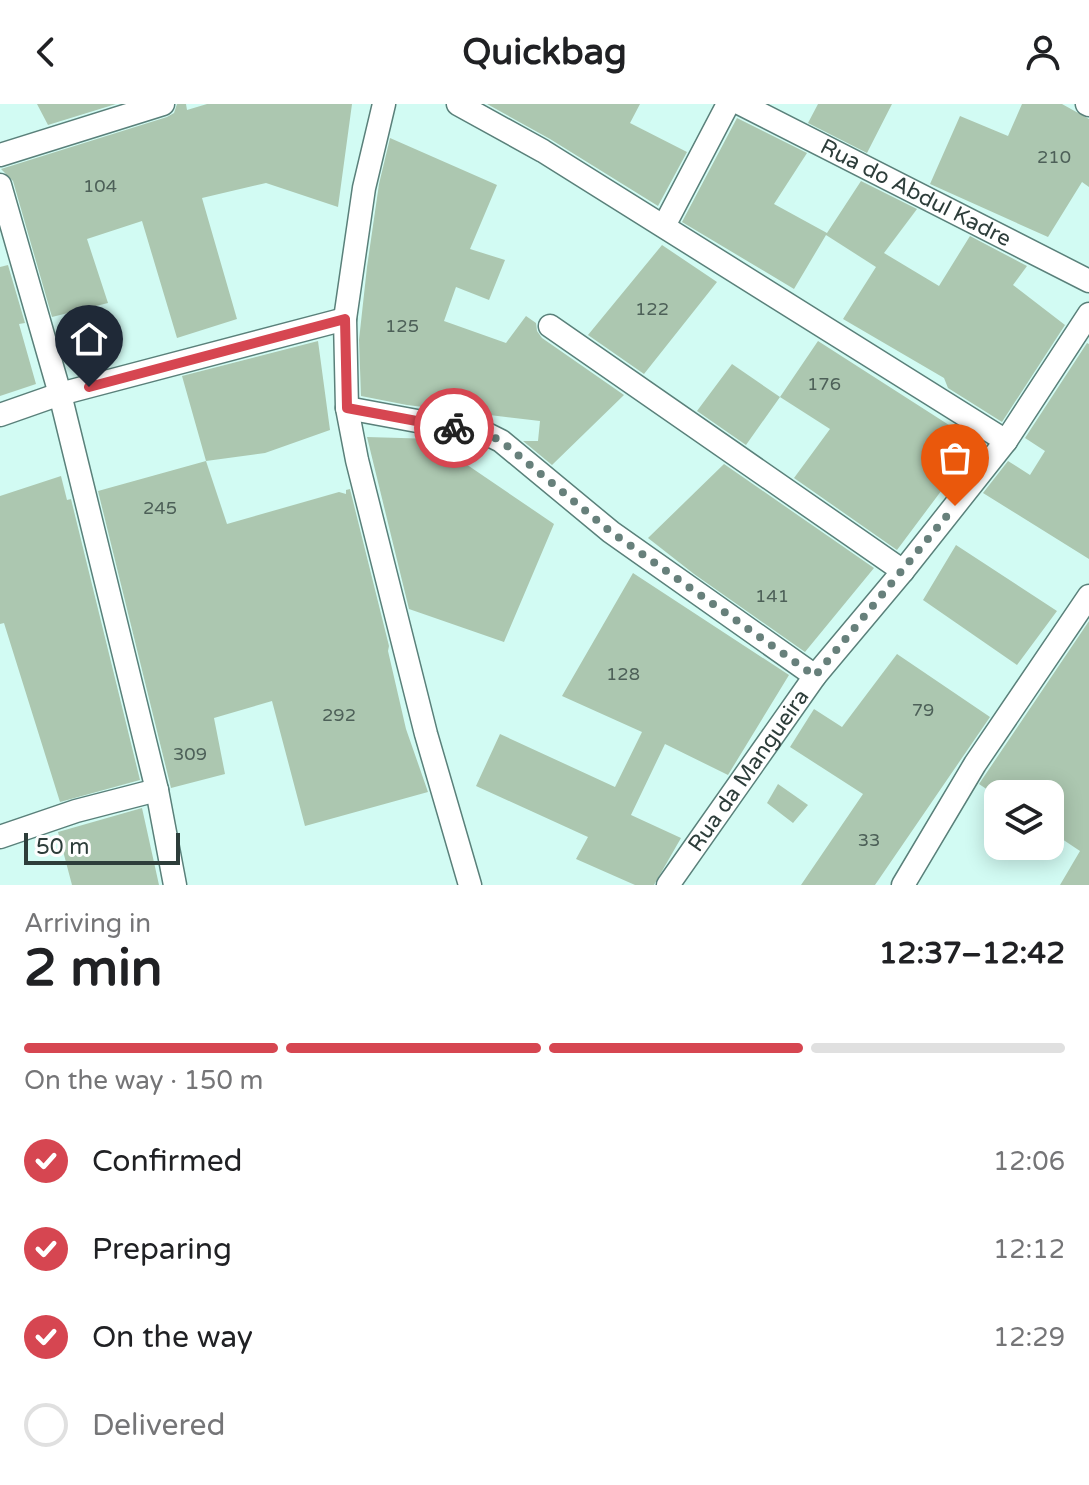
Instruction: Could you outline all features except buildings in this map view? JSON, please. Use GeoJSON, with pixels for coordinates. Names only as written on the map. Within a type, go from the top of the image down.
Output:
{"type":"FeatureCollection","features":[{"type":"Feature","properties":{"kind":"street"},"geometry":{"type":"LineString","coordinates":[[0,155],[163,104]]}},
{"type":"Feature","properties":{"kind":"street"},"geometry":{"type":"LineString","coordinates":[[384,104],[364,188],[345,319],[347,408],[357,460],[426,734],[470,885]]}},
{"type":"Feature","properties":{"kind":"street"},"geometry":{"type":"LineString","coordinates":[[458,104],[543,151],[1006,441]]}},
{"type":"Feature","properties":{"kind":"street"},"geometry":{"type":"LineString","coordinates":[[664,226],[728,104]]}},
{"type":"Feature","properties":{"kind":"street","name":"Rua do Abdul Kadre"},"geometry":{"type":"LineString","coordinates":[[741,104],[1089,281]]}},
{"type":"Feature","properties":{"kind":"street"},"geometry":{"type":"LineString","coordinates":[[0,185],[60,394],[157,790],[175,885]]}},
{"type":"Feature","properties":{"kind":"street","name":"Rua da Mangueira"},"geometry":{"type":"LineString","coordinates":[[668,885],[815,676],[1006,441],[1089,314]]}},
{"type":"Feature","properties":{"kind":"street"},"geometry":{"type":"LineString","coordinates":[[0,415],[60,394],[345,319]]}},
{"type":"Feature","properties":{"kind":"street"},"geometry":{"type":"LineString","coordinates":[[550,326],[903,571]]}},
{"type":"Feature","properties":{"kind":"street"},"geometry":{"type":"LineString","coordinates":[[347,408],[487,434],[501,441],[611,532],[815,676]]}},
{"type":"Feature","properties":{"kind":"street"},"geometry":{"type":"LineString","coordinates":[[903,885],[975,764],[1089,596]]}},
{"type":"Feature","properties":{"kind":"street"},"geometry":{"type":"LineString","coordinates":[[0,837],[76,811],[157,790]]}},
{"type":"Feature","properties":{"kind":"way so far"},"geometry":{"type":"LineString","coordinates":[[454,428],[487,434],[501,441],[611,532],[815,676],[955,506]]}},
{"type":"Feature","properties":{"kind":"route"},"geometry":{"type":"LineString","coordinates":[[89,387],[345,319],[347,408],[454,428]]}}]}
